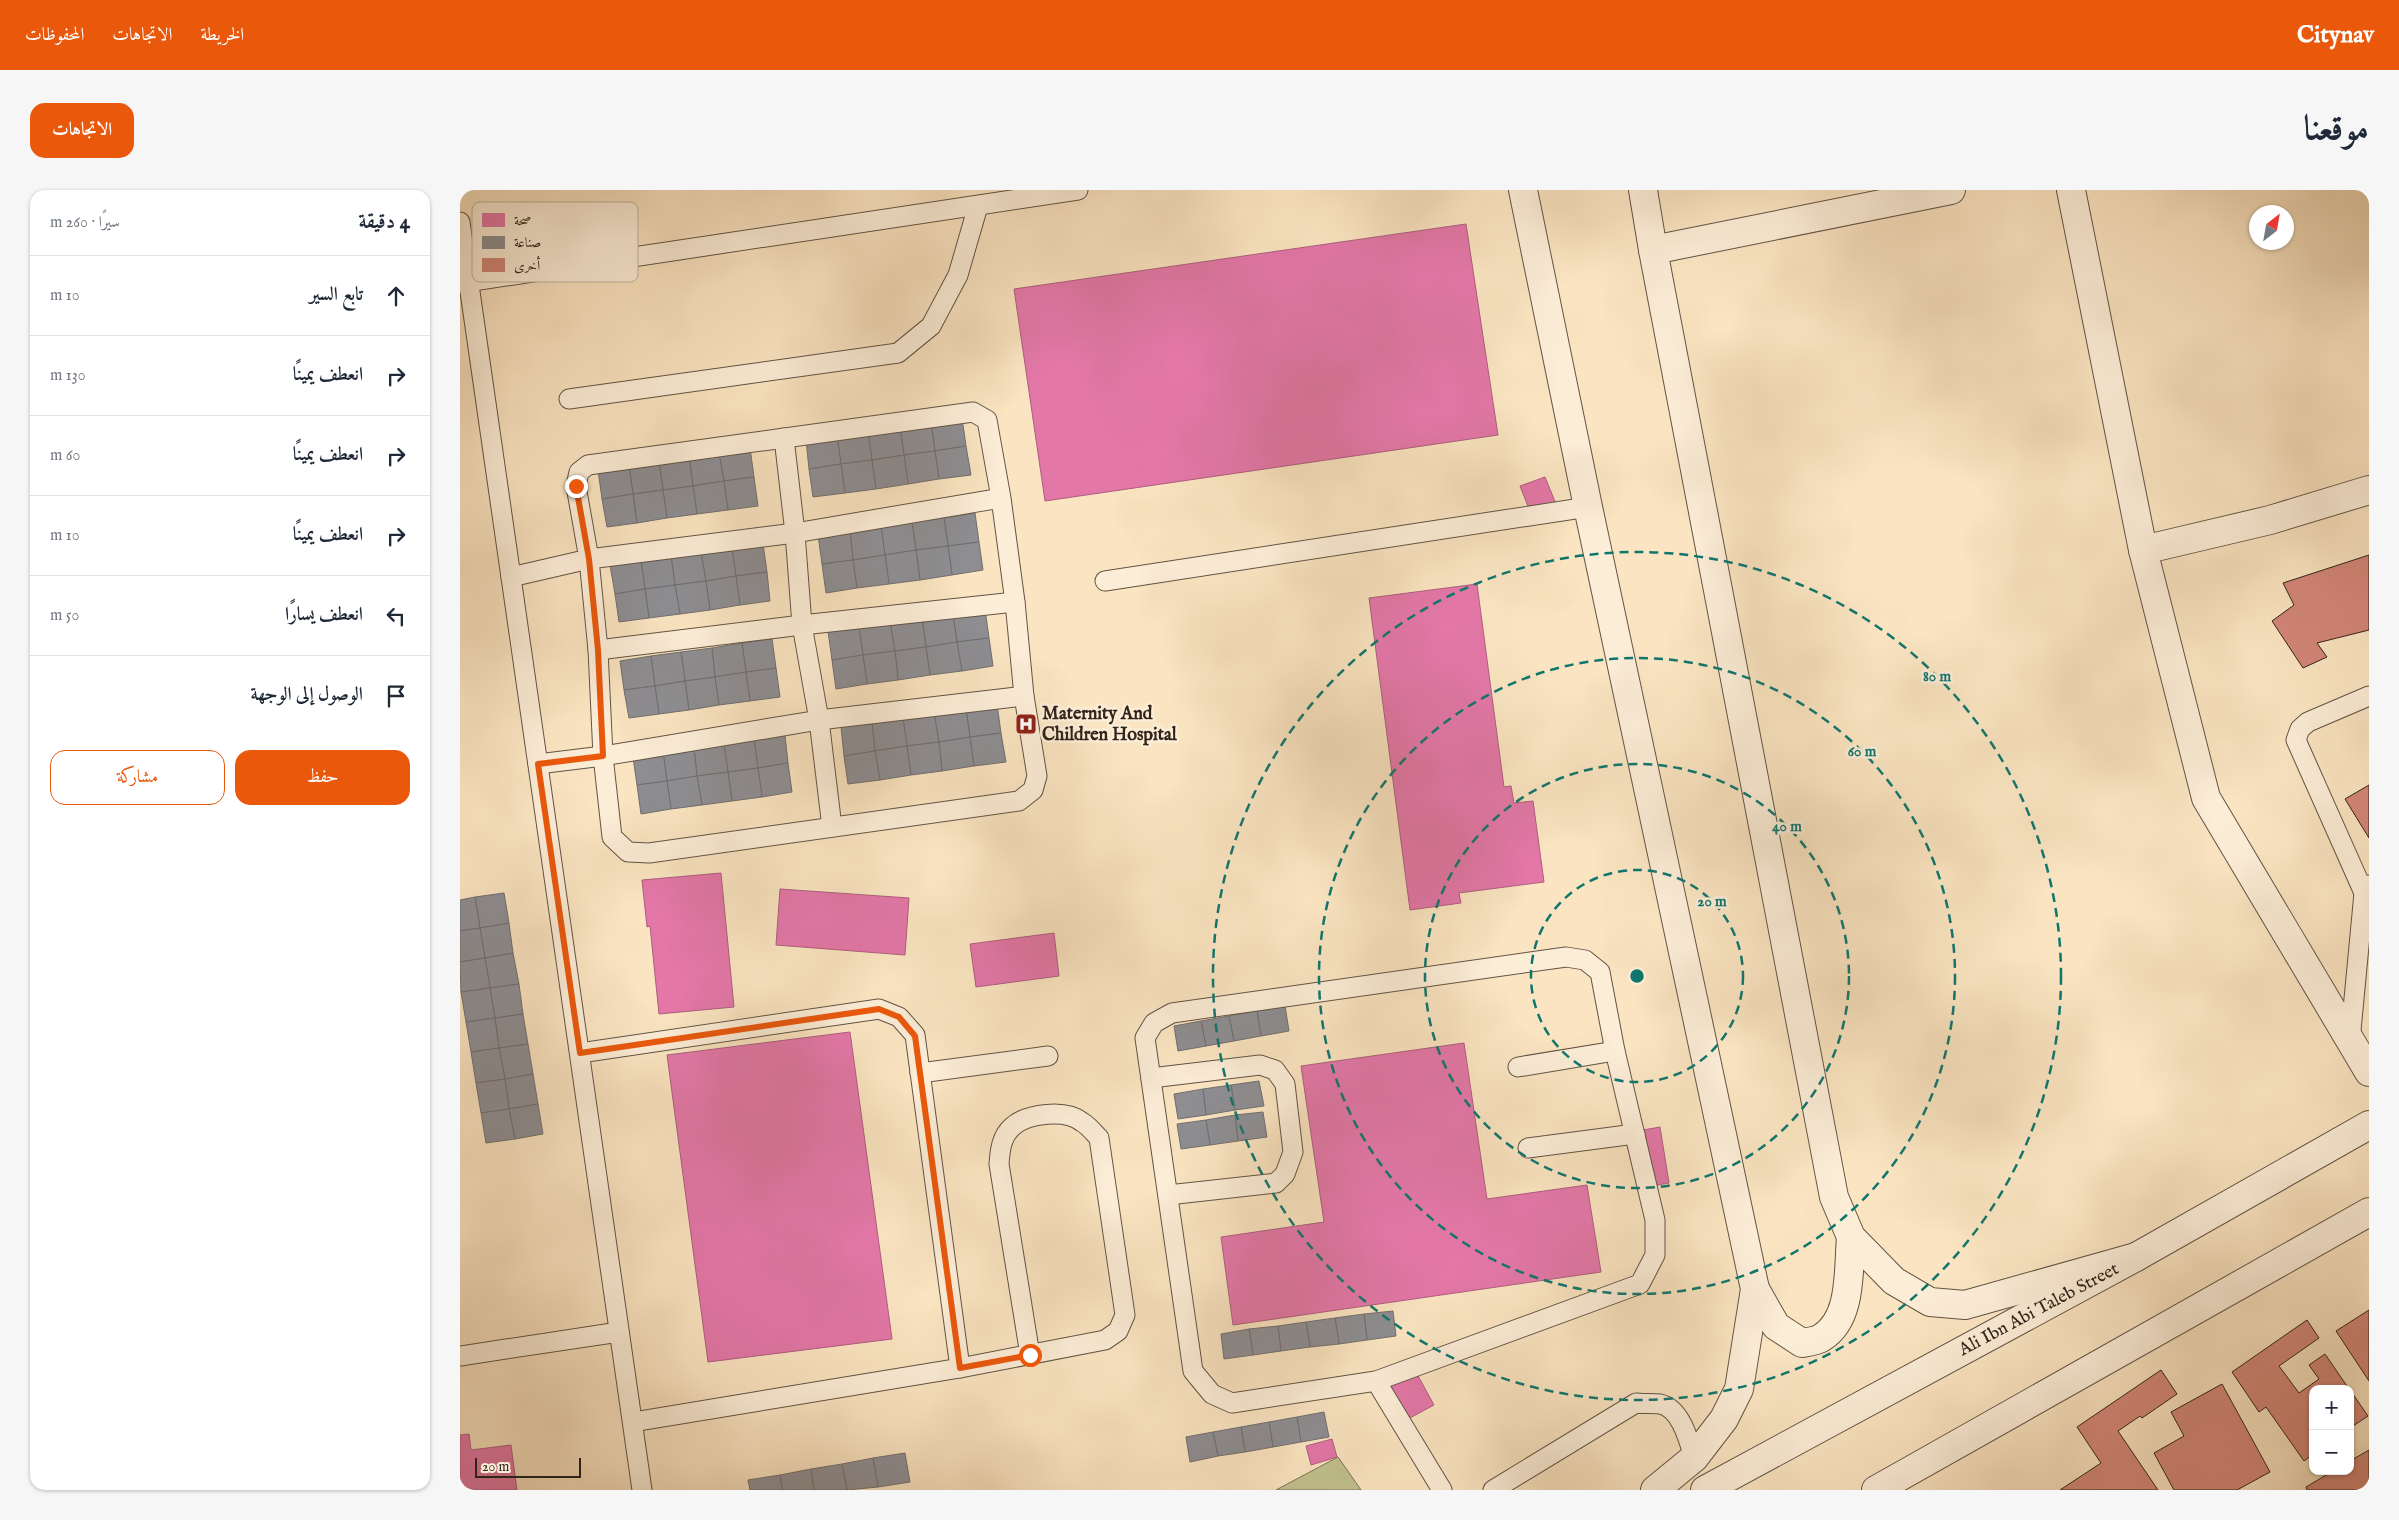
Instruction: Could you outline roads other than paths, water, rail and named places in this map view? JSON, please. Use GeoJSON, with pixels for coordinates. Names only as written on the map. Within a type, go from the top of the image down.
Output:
{"type":"FeatureCollection","features":[{"type":"Feature","properties":{"kind":"street"},"geometry":{"type":"LineString","coordinates":[[1524,190],[1588,508],[1755,1288],[1776,1326],[1802,1343],[1820,1339],[1835,1326],[1846,1301],[1851,1237]]}},
{"type":"Feature","properties":{"kind":"street"},"geometry":{"type":"LineString","coordinates":[[1643,190],[1834,1197],[1851,1237],[1894,1281],[1930,1302],[1965,1305],[2136,1257]]}},
{"type":"Feature","properties":{"kind":"street"},"geometry":{"type":"LineString","coordinates":[[1653,250],[1951,190]]}},
{"type":"Feature","properties":{"kind":"street"},"geometry":{"type":"LineString","coordinates":[[2072,190],[2143,550],[2206,798],[2369,1072]]}},
{"type":"Feature","properties":{"kind":"street"},"geometry":{"type":"LineString","coordinates":[[2143,550],[2270,520],[2369,490]]}},
{"type":"Feature","properties":{"kind":"street","name":"Ali Ibn Abi Taleb Street"},"geometry":{"type":"LineString","coordinates":[[1705,1490],[2136,1257],[2369,1125]]}},
{"type":"Feature","properties":{"kind":"street"},"geometry":{"type":"LineString","coordinates":[[1876,1490],[2369,1212]]}},
{"type":"Feature","properties":{"kind":"street"},"geometry":{"type":"LineString","coordinates":[[1655,1490],[1694,1458],[1724,1419],[1739,1389],[1755,1288]]}},
{"type":"Feature","properties":{"kind":"lane"},"geometry":{"type":"LineString","coordinates":[[638,257],[1078,190]]}},
{"type":"Feature","properties":{"kind":"lane"},"geometry":{"type":"LineString","coordinates":[[569,399],[898,353],[931,326],[958,276],[978,206]]}},
{"type":"Feature","properties":{"kind":"lane"},"geometry":{"type":"LineString","coordinates":[[460,222],[464,283],[511,577],[642,1490]]}},
{"type":"Feature","properties":{"kind":"lane"},"geometry":{"type":"LineString","coordinates":[[973,412],[987,420],[1001,498],[1015,602],[1024,696],[1037,776],[1033,790],[1019,801],[649,853],[628,852],[612,837],[603,756],[598,650],[589,559],[576,486],[580,472],[588,465],[784,438],[973,412]]}},
{"type":"Feature","properties":{"kind":"lane"},"geometry":{"type":"LineString","coordinates":[[784,438],[795,533],[802,625],[818,720],[832,827]]}},
{"type":"Feature","properties":{"kind":"lane"},"geometry":{"type":"LineString","coordinates":[[511,577],[589,559],[795,533],[1001,498]]}},
{"type":"Feature","properties":{"kind":"lane"},"geometry":{"type":"LineString","coordinates":[[1105,580],[1588,508]]}},
{"type":"Feature","properties":{"kind":"lane"},"geometry":{"type":"LineString","coordinates":[[598,650],[802,625],[1015,602]]}},
{"type":"Feature","properties":{"kind":"lane"},"geometry":{"type":"LineString","coordinates":[[538,764],[603,756],[818,720],[1024,696]]}},
{"type":"Feature","properties":{"kind":"lane"},"geometry":{"type":"LineString","coordinates":[[2350,1041],[2366,889],[2296,740],[2300,729],[2308,722],[2369,696]]}},
{"type":"Feature","properties":{"kind":"lane"},"geometry":{"type":"LineString","coordinates":[[1566,957],[1585,960],[1600,972],[1614,1052],[1655,1220],[1655,1255],[1640,1284],[1376,1381],[1232,1402],[1212,1394],[1193,1371],[1151,1078],[1145,1038],[1154,1023],[1172,1014],[1566,957]]}},
{"type":"Feature","properties":{"kind":"lane"},"geometry":{"type":"LineString","coordinates":[[580,1053],[879,1009],[899,1017],[915,1036],[960,1368]]}},
{"type":"Feature","properties":{"kind":"lane"},"geometry":{"type":"LineString","coordinates":[[1518,1067],[1614,1052]]}},
{"type":"Feature","properties":{"kind":"lane"},"geometry":{"type":"LineString","coordinates":[[920,1073],[1048,1056]]}},
{"type":"Feature","properties":{"kind":"lane"},"geometry":{"type":"LineString","coordinates":[[1151,1078],[1260,1065],[1275,1070],[1285,1084],[1292,1152],[1285,1174],[1276,1183],[1168,1195]]}},
{"type":"Feature","properties":{"kind":"lane"},"geometry":{"type":"LineString","coordinates":[[632,1422],[1030,1355],[1105,1340],[1118,1331],[1125,1315],[1099,1138],[1082,1121],[1058,1113],[1033,1117],[1012,1127],[1001,1144],[999,1164],[1030,1355]]}},
{"type":"Feature","properties":{"kind":"lane"},"geometry":{"type":"LineString","coordinates":[[1528,1148],[1635,1134]]}},
{"type":"Feature","properties":{"kind":"lane"},"geometry":{"type":"LineString","coordinates":[[460,1356],[619,1332]]}},
{"type":"Feature","properties":{"kind":"lane"},"geometry":{"type":"LineString","coordinates":[[1376,1381],[1442,1490]]}},
{"type":"Feature","properties":{"kind":"lane"},"geometry":{"type":"LineString","coordinates":[[1493,1490],[1636,1403],[1662,1404],[1680,1419],[1687,1434],[1694,1458]]}},
{"type":"Feature","properties":{"kind":"place","name":"Maternity And Children Hospital"},"geometry":{"type":"Point","coordinates":[1026,724]}}]}
